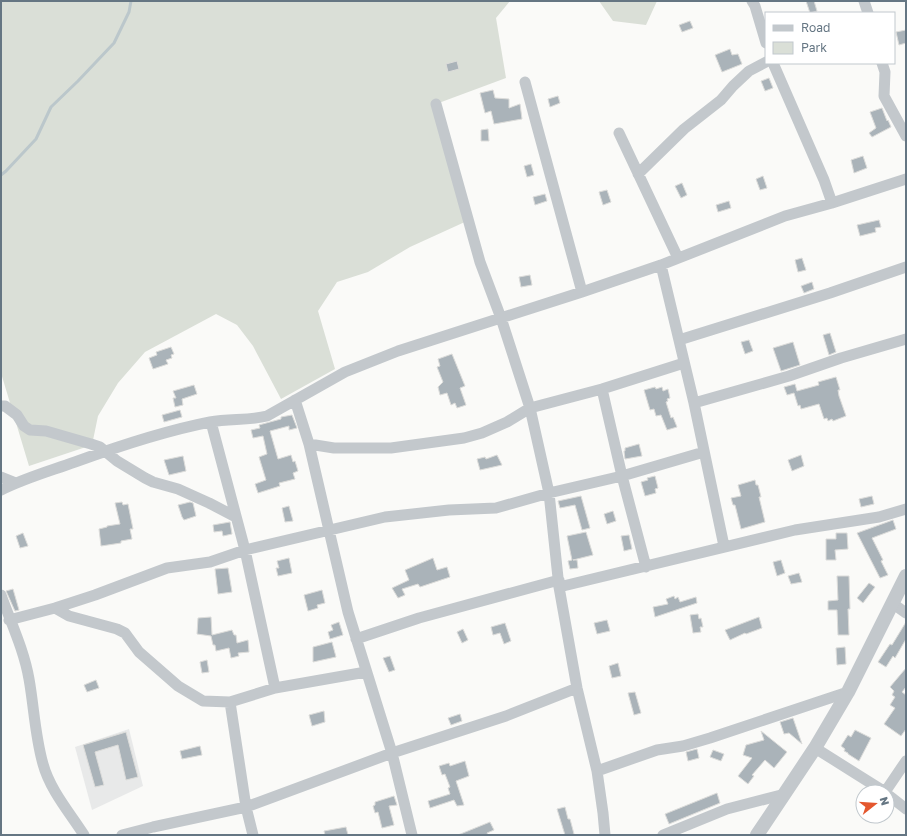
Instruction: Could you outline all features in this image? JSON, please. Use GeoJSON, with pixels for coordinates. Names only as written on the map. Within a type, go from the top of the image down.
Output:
{"type":"FeatureCollection","features":[{"type":"Feature","properties":{"kind":"street"},"geometry":{"type":"LineString","coordinates":[[864,1],[868,12]]}},
{"type":"Feature","properties":{"kind":"street"},"geometry":{"type":"LineString","coordinates":[[753,4],[765,14]]}},
{"type":"Feature","properties":{"kind":"street"},"geometry":{"type":"LineString","coordinates":[[753,4],[765,40]]}},
{"type":"Feature","properties":{"kind":"street"},"geometry":{"type":"LineString","coordinates":[[638,174],[684,130],[721,100],[749,71],[765,63]]}},
{"type":"Feature","properties":{"kind":"street"},"geometry":{"type":"LineString","coordinates":[[773,64],[824,180],[832,203]]}},
{"type":"Feature","properties":{"kind":"street"},"geometry":{"type":"LineString","coordinates":[[882,64],[885,72],[884,96],[906,136]]}},
{"type":"Feature","properties":{"kind":"street"},"geometry":{"type":"LineString","coordinates":[[525,82],[582,292]]}},
{"type":"Feature","properties":{"kind":"street"},"geometry":{"type":"LineString","coordinates":[[436,104],[480,262],[502,318],[530,408],[549,493],[559,584],[577,688],[597,771],[605,835]]}},
{"type":"Feature","properties":{"kind":"street"},"geometry":{"type":"LineString","coordinates":[[619,133],[678,258]]}},
{"type":"Feature","properties":{"kind":"street"},"geometry":{"type":"LineString","coordinates":[[1,490],[16,483],[105,451],[172,431],[211,422],[258,419],[267,416],[345,372],[398,351],[661,265],[785,216],[832,203],[906,179]]}},
{"type":"Feature","properties":{"kind":"street"},"geometry":{"type":"LineString","coordinates":[[661,265],[694,403],[724,546]]}},
{"type":"Feature","properties":{"kind":"street"},"geometry":{"type":"LineString","coordinates":[[679,340],[830,293],[906,267]]}},
{"type":"Feature","properties":{"kind":"street"},"geometry":{"type":"LineString","coordinates":[[694,403],[789,376],[841,358],[906,339]]}},
{"type":"Feature","properties":{"kind":"street"},"geometry":{"type":"LineString","coordinates":[[309,444],[334,448],[391,448],[464,438],[482,433],[508,422],[530,408],[602,389],[684,363]]}},
{"type":"Feature","properties":{"kind":"street"},"geometry":{"type":"LineString","coordinates":[[602,389],[622,476],[646,567]]}},
{"type":"Feature","properties":{"kind":"street"},"geometry":{"type":"LineString","coordinates":[[296,400],[309,444],[348,612],[392,753],[412,835]]}},
{"type":"Feature","properties":{"kind":"street"},"geometry":{"type":"LineString","coordinates":[[1,406],[5,406],[17,414],[24,426],[30,430],[46,431],[72,437],[91,444],[105,451],[117,462],[145,478],[153,482],[178,489],[236,517]]}},
{"type":"Feature","properties":{"kind":"street"},"geometry":{"type":"LineString","coordinates":[[211,422],[245,550],[275,688]]}},
{"type":"Feature","properties":{"kind":"street"},"geometry":{"type":"LineString","coordinates":[[10,620],[95,595],[167,568],[210,562],[245,550],[385,517],[449,510],[496,508],[549,493],[622,476],[704,452]]}},
{"type":"Feature","properties":{"kind":"street"},"geometry":{"type":"LineString","coordinates":[[1,477],[16,483]]}},
{"type":"Feature","properties":{"kind":"street"},"geometry":{"type":"LineString","coordinates":[[356,639],[434,614],[559,584],[646,567],[724,546],[795,530],[879,517],[906,509]]}},
{"type":"Feature","properties":{"kind":"street"},"geometry":{"type":"LineString","coordinates":[[757,835],[815,748],[848,692],[906,576]]}},
{"type":"Feature","properties":{"kind":"street"},"geometry":{"type":"LineString","coordinates":[[1,595],[16,633],[29,679],[37,738],[43,764],[50,783],[84,835]]}},
{"type":"Feature","properties":{"kind":"street"},"geometry":{"type":"LineString","coordinates":[[892,603],[906,613]]}},
{"type":"Feature","properties":{"kind":"street"},"geometry":{"type":"LineString","coordinates":[[55,608],[69,616],[116,629],[125,633],[139,652],[178,686],[203,701],[230,702],[275,688],[366,672]]}},
{"type":"Feature","properties":{"kind":"street"},"geometry":{"type":"LineString","coordinates":[[122,835],[246,807],[392,753],[506,716],[577,688]]}},
{"type":"Feature","properties":{"kind":"street"},"geometry":{"type":"LineString","coordinates":[[597,771],[657,750],[682,746],[710,738],[848,692]]}},
{"type":"Feature","properties":{"kind":"street"},"geometry":{"type":"LineString","coordinates":[[230,702],[246,807],[253,835]]}},
{"type":"Feature","properties":{"kind":"street"},"geometry":{"type":"LineString","coordinates":[[815,748],[872,784]]}},
{"type":"Feature","properties":{"kind":"street"},"geometry":{"type":"LineString","coordinates":[[892,784],[906,761]]}},
{"type":"Feature","properties":{"kind":"street"},"geometry":{"type":"LineString","coordinates":[[663,835],[727,809],[785,794]]}},
{"type":"Feature","properties":{"kind":"street"},"geometry":{"type":"LineString","coordinates":[[895,800],[906,809]]}},
{"type":"Feature","properties":{"kind":"shaded area"},"geometry":{"type":"Polygon","coordinates":[[[129,729],[143,786],[92,810],[75,747],[129,729]]]}},
{"type":"Feature","properties":{"kind":"green space"},"geometry":{"type":"Polygon","coordinates":[[[1,1],[510,1],[496,18],[506,78],[436,104],[467,221],[410,247],[368,272],[337,282],[318,311],[335,369],[281,399],[253,346],[237,325],[216,314],[145,352],[118,383],[98,416],[92,445],[29,466],[1,373],[1,1]]]}},
{"type":"Feature","properties":{"kind":"green space"},"geometry":{"type":"Polygon","coordinates":[[[599,1],[657,1],[646,25],[613,21],[599,1]]]}},
{"type":"Feature","properties":{"kind":"building"},"geometry":{"type":"Polygon","coordinates":[[[806,1],[814,1],[817,11],[810,12],[806,1]]]}},
{"type":"Feature","properties":{"kind":"building"},"geometry":{"type":"Polygon","coordinates":[[[690,21],[693,28],[682,32],[679,25],[690,21]]]}},
{"type":"Feature","properties":{"kind":"building"},"geometry":{"type":"Polygon","coordinates":[[[906,30],[906,43],[899,45],[896,32],[906,30]]]}},
{"type":"Feature","properties":{"kind":"building"},"geometry":{"type":"Polygon","coordinates":[[[730,49],[732,55],[738,54],[742,64],[722,72],[715,55],[730,49]]]}},
{"type":"Feature","properties":{"kind":"building"},"geometry":{"type":"Polygon","coordinates":[[[457,61],[459,69],[448,72],[446,64],[457,61]]]}},
{"type":"Feature","properties":{"kind":"building"},"geometry":{"type":"Polygon","coordinates":[[[769,78],[773,88],[765,91],[761,81],[769,78]]]}},
{"type":"Feature","properties":{"kind":"building"},"geometry":{"type":"Polygon","coordinates":[[[493,90],[495,98],[509,99],[509,108],[520,104],[522,119],[494,124],[491,111],[485,113],[480,93],[493,90]]]}},
{"type":"Feature","properties":{"kind":"building"},"geometry":{"type":"Polygon","coordinates":[[[558,96],[560,103],[550,107],[548,99],[558,96]]]}},
{"type":"Feature","properties":{"kind":"building"},"geometry":{"type":"Polygon","coordinates":[[[882,108],[891,127],[872,137],[869,133],[876,128],[870,112],[882,108]]]}},
{"type":"Feature","properties":{"kind":"building"},"geometry":{"type":"Polygon","coordinates":[[[488,129],[489,141],[481,141],[481,130],[488,129]]]}},
{"type":"Feature","properties":{"kind":"building"},"geometry":{"type":"Polygon","coordinates":[[[863,156],[867,168],[854,173],[851,160],[863,156]]]}},
{"type":"Feature","properties":{"kind":"building"},"geometry":{"type":"Polygon","coordinates":[[[531,164],[534,175],[527,177],[524,166],[531,164]]]}},
{"type":"Feature","properties":{"kind":"building"},"geometry":{"type":"Polygon","coordinates":[[[763,176],[767,188],[760,190],[756,179],[763,176]]]}},
{"type":"Feature","properties":{"kind":"building"},"geometry":{"type":"Polygon","coordinates":[[[682,183],[687,195],[681,198],[675,186],[682,183]]]}},
{"type":"Feature","properties":{"kind":"building"},"geometry":{"type":"Polygon","coordinates":[[[607,190],[611,202],[603,205],[599,192],[607,190]]]}},
{"type":"Feature","properties":{"kind":"building"},"geometry":{"type":"Polygon","coordinates":[[[545,194],[547,201],[535,205],[533,197],[545,194]]]}},
{"type":"Feature","properties":{"kind":"building"},"geometry":{"type":"Polygon","coordinates":[[[729,201],[731,208],[718,212],[716,205],[729,201]]]}},
{"type":"Feature","properties":{"kind":"building"},"geometry":{"type":"Polygon","coordinates":[[[879,220],[881,227],[875,228],[876,232],[860,236],[857,225],[879,220]]]}},
{"type":"Feature","properties":{"kind":"building"},"geometry":{"type":"Polygon","coordinates":[[[802,258],[806,270],[798,272],[795,260],[802,258]]]}},
{"type":"Feature","properties":{"kind":"building"},"geometry":{"type":"Polygon","coordinates":[[[530,275],[532,285],[521,287],[519,277],[530,275]]]}},
{"type":"Feature","properties":{"kind":"building"},"geometry":{"type":"Polygon","coordinates":[[[812,282],[814,289],[804,293],[801,286],[812,282]]]}},
{"type":"Feature","properties":{"kind":"building"},"geometry":{"type":"Polygon","coordinates":[[[830,333],[836,352],[829,355],[823,335],[830,333]]]}},
{"type":"Feature","properties":{"kind":"building"},"geometry":{"type":"Polygon","coordinates":[[[749,340],[753,351],[745,354],[741,342],[749,340]]]}},
{"type":"Feature","properties":{"kind":"building"},"geometry":{"type":"Polygon","coordinates":[[[793,342],[800,365],[781,371],[773,348],[793,342]]]}},
{"type":"Feature","properties":{"kind":"building"},"geometry":{"type":"Polygon","coordinates":[[[171,347],[174,354],[171,355],[172,358],[166,360],[168,364],[153,369],[149,358],[157,355],[156,352],[171,347]]]}},
{"type":"Feature","properties":{"kind":"building"},"geometry":{"type":"Polygon","coordinates":[[[452,354],[465,386],[460,388],[466,405],[457,408],[455,403],[451,405],[447,393],[440,395],[438,387],[443,382],[437,367],[440,366],[438,359],[452,354]]]}},
{"type":"Feature","properties":{"kind":"building"},"geometry":{"type":"Polygon","coordinates":[[[836,377],[840,390],[838,390],[839,396],[846,416],[833,421],[832,419],[828,421],[827,418],[824,419],[819,404],[801,409],[800,405],[798,406],[794,393],[787,395],[784,387],[795,384],[797,391],[819,385],[818,382],[836,377]]]}},
{"type":"Feature","properties":{"kind":"building"},"geometry":{"type":"Polygon","coordinates":[[[194,385],[197,394],[182,399],[183,405],[175,407],[173,398],[176,398],[173,391],[194,385]]]}},
{"type":"Feature","properties":{"kind":"building"},"geometry":{"type":"Polygon","coordinates":[[[655,387],[656,389],[662,387],[663,391],[668,389],[670,398],[667,399],[668,401],[666,402],[671,418],[673,417],[677,427],[667,430],[661,415],[656,416],[654,409],[650,410],[644,390],[655,387]]]}},
{"type":"Feature","properties":{"kind":"building"},"geometry":{"type":"Polygon","coordinates":[[[180,410],[182,417],[164,422],[162,415],[180,410]]]}},
{"type":"Feature","properties":{"kind":"building"},"geometry":{"type":"Polygon","coordinates":[[[292,415],[297,428],[289,430],[289,426],[270,431],[278,459],[291,455],[293,462],[295,461],[298,471],[293,473],[295,479],[279,483],[280,486],[258,493],[255,484],[266,480],[259,457],[267,454],[263,436],[253,438],[251,430],[260,428],[259,425],[281,419],[281,417],[292,415]]]}},
{"type":"Feature","properties":{"kind":"building"},"geometry":{"type":"Polygon","coordinates":[[[639,444],[642,456],[625,459],[625,448],[639,444]]]}},
{"type":"Feature","properties":{"kind":"building"},"geometry":{"type":"Polygon","coordinates":[[[497,455],[502,465],[480,470],[477,459],[485,457],[486,459],[497,455]]]}},
{"type":"Feature","properties":{"kind":"building"},"geometry":{"type":"Polygon","coordinates":[[[801,455],[804,466],[792,471],[788,460],[801,455]]]}},
{"type":"Feature","properties":{"kind":"building"},"geometry":{"type":"Polygon","coordinates":[[[183,456],[186,471],[169,475],[164,460],[183,456]]]}},
{"type":"Feature","properties":{"kind":"building"},"geometry":{"type":"Polygon","coordinates":[[[655,476],[658,488],[655,489],[656,493],[645,496],[641,482],[648,480],[647,478],[655,476]]]}},
{"type":"Feature","properties":{"kind":"building"},"geometry":{"type":"Polygon","coordinates":[[[755,480],[761,497],[759,497],[765,522],[741,529],[735,505],[733,505],[731,498],[741,496],[738,485],[755,480]]]}},
{"type":"Feature","properties":{"kind":"building"},"geometry":{"type":"Polygon","coordinates":[[[581,496],[590,528],[582,530],[575,505],[560,508],[558,501],[581,496]]]}},
{"type":"Feature","properties":{"kind":"building"},"geometry":{"type":"Polygon","coordinates":[[[872,496],[874,504],[861,507],[859,499],[872,496]]]}},
{"type":"Feature","properties":{"kind":"building"},"geometry":{"type":"Polygon","coordinates":[[[122,502],[123,505],[128,504],[133,529],[130,529],[132,539],[121,541],[121,543],[101,546],[99,529],[120,524],[115,503],[122,502]]]}},
{"type":"Feature","properties":{"kind":"building"},"geometry":{"type":"Polygon","coordinates":[[[190,502],[193,503],[196,516],[184,520],[178,505],[190,502]]]}},
{"type":"Feature","properties":{"kind":"building"},"geometry":{"type":"Polygon","coordinates":[[[289,506],[293,521],[285,522],[282,508],[289,506]]]}},
{"type":"Feature","properties":{"kind":"building"},"geometry":{"type":"Polygon","coordinates":[[[613,511],[616,521],[607,524],[604,514],[613,511]]]}},
{"type":"Feature","properties":{"kind":"building"},"geometry":{"type":"Polygon","coordinates":[[[893,520],[896,529],[872,538],[883,560],[881,561],[888,575],[880,578],[857,533],[893,520]]]}},
{"type":"Feature","properties":{"kind":"building"},"geometry":{"type":"Polygon","coordinates":[[[230,522],[232,534],[223,536],[222,531],[214,532],[213,525],[230,522]]]}},
{"type":"Feature","properties":{"kind":"building"},"geometry":{"type":"Polygon","coordinates":[[[586,532],[593,555],[573,560],[577,560],[578,568],[570,569],[568,561],[572,560],[567,536],[586,532]]]}},
{"type":"Feature","properties":{"kind":"building"},"geometry":{"type":"Polygon","coordinates":[[[23,533],[28,546],[20,548],[16,536],[23,533]]]}},
{"type":"Feature","properties":{"kind":"building"},"geometry":{"type":"Polygon","coordinates":[[[836,533],[847,533],[848,549],[835,550],[836,560],[826,560],[826,539],[836,539],[836,533]]]}},
{"type":"Feature","properties":{"kind":"building"},"geometry":{"type":"Polygon","coordinates":[[[629,535],[632,549],[624,551],[621,536],[629,535]]]}},
{"type":"Feature","properties":{"kind":"building"},"geometry":{"type":"Polygon","coordinates":[[[289,558],[292,573],[278,576],[276,568],[279,568],[277,561],[289,558]]]}},
{"type":"Feature","properties":{"kind":"building"},"geometry":{"type":"Polygon","coordinates":[[[433,558],[437,570],[447,567],[450,577],[420,587],[418,584],[402,589],[405,595],[398,598],[392,588],[409,580],[405,570],[433,558]]]}},
{"type":"Feature","properties":{"kind":"building"},"geometry":{"type":"Polygon","coordinates":[[[781,560],[785,573],[777,576],[773,562],[781,560]]]}},
{"type":"Feature","properties":{"kind":"building"},"geometry":{"type":"Polygon","coordinates":[[[228,568],[232,592],[218,594],[215,569],[228,568]]]}},
{"type":"Feature","properties":{"kind":"building"},"geometry":{"type":"Polygon","coordinates":[[[799,573],[802,582],[791,584],[788,576],[799,573]]]}},
{"type":"Feature","properties":{"kind":"building"},"geometry":{"type":"Polygon","coordinates":[[[837,576],[849,576],[849,635],[838,635],[837,610],[828,610],[828,601],[838,600],[837,576]]]}},
{"type":"Feature","properties":{"kind":"building"},"geometry":{"type":"Polygon","coordinates":[[[869,583],[875,587],[863,603],[857,598],[869,583]]]}},
{"type":"Feature","properties":{"kind":"building"},"geometry":{"type":"Polygon","coordinates":[[[13,589],[19,610],[15,611],[6,591],[13,589]]]}},
{"type":"Feature","properties":{"kind":"building"},"geometry":{"type":"Polygon","coordinates":[[[322,590],[325,603],[317,605],[318,608],[308,611],[304,595],[322,590]]]}},
{"type":"Feature","properties":{"kind":"building"},"geometry":{"type":"Polygon","coordinates":[[[674,596],[675,599],[678,597],[680,602],[696,597],[697,603],[655,617],[653,607],[668,604],[666,599],[674,596]]]}},
{"type":"Feature","properties":{"kind":"building"},"geometry":{"type":"Polygon","coordinates":[[[698,614],[699,619],[701,618],[703,627],[700,627],[701,632],[693,633],[690,615],[698,614]]]}},
{"type":"Feature","properties":{"kind":"building"},"geometry":{"type":"Polygon","coordinates":[[[211,617],[212,635],[232,630],[234,635],[236,635],[237,643],[248,640],[249,652],[238,653],[239,656],[231,658],[229,648],[216,651],[211,636],[197,634],[198,618],[211,617]]]}},
{"type":"Feature","properties":{"kind":"building"},"geometry":{"type":"Polygon","coordinates":[[[759,617],[762,628],[746,634],[745,633],[730,640],[725,630],[759,617]]]}},
{"type":"Feature","properties":{"kind":"building"},"geometry":{"type":"Polygon","coordinates":[[[607,620],[610,631],[597,634],[594,623],[607,620]]]}},
{"type":"Feature","properties":{"kind":"building"},"geometry":{"type":"Polygon","coordinates":[[[339,622],[343,635],[330,639],[328,632],[333,630],[331,625],[339,622]]]}},
{"type":"Feature","properties":{"kind":"building"},"geometry":{"type":"Polygon","coordinates":[[[906,622],[906,639],[895,658],[893,656],[886,667],[878,662],[890,644],[892,645],[906,622]]]}},
{"type":"Feature","properties":{"kind":"building"},"geometry":{"type":"Polygon","coordinates":[[[505,623],[511,641],[504,644],[500,633],[493,635],[491,627],[505,623]]]}},
{"type":"Feature","properties":{"kind":"building"},"geometry":{"type":"Polygon","coordinates":[[[463,629],[468,640],[462,643],[457,632],[463,629]]]}},
{"type":"Feature","properties":{"kind":"building"},"geometry":{"type":"Polygon","coordinates":[[[332,642],[336,657],[313,662],[313,647],[332,642]]]}},
{"type":"Feature","properties":{"kind":"building"},"geometry":{"type":"Polygon","coordinates":[[[845,647],[846,664],[837,665],[836,648],[845,647]]]}},
{"type":"Feature","properties":{"kind":"building"},"geometry":{"type":"Polygon","coordinates":[[[390,656],[395,670],[389,672],[383,658],[390,656]]]}},
{"type":"Feature","properties":{"kind":"building"},"geometry":{"type":"Polygon","coordinates":[[[207,660],[209,672],[202,673],[200,662],[207,660]]]}},
{"type":"Feature","properties":{"kind":"building"},"geometry":{"type":"Polygon","coordinates":[[[618,663],[621,676],[612,678],[609,666],[618,663]]]}},
{"type":"Feature","properties":{"kind":"building"},"geometry":{"type":"Polygon","coordinates":[[[906,668],[906,687],[902,692],[906,695],[906,729],[901,736],[884,724],[895,708],[890,705],[895,697],[892,695],[894,691],[890,687],[906,668]]]}},
{"type":"Feature","properties":{"kind":"building"},"geometry":{"type":"Polygon","coordinates":[[[96,680],[99,688],[87,692],[84,685],[96,680]]]}},
{"type":"Feature","properties":{"kind":"building"},"geometry":{"type":"Polygon","coordinates":[[[635,692],[641,713],[634,715],[628,693],[635,692]]]}},
{"type":"Feature","properties":{"kind":"building"},"geometry":{"type":"Polygon","coordinates":[[[324,711],[325,722],[312,726],[309,715],[324,711]]]}},
{"type":"Feature","properties":{"kind":"building"},"geometry":{"type":"Polygon","coordinates":[[[460,714],[462,721],[451,725],[448,718],[460,714]]]}},
{"type":"Feature","properties":{"kind":"building"},"geometry":{"type":"Polygon","coordinates":[[[793,718],[802,744],[789,733],[784,734],[780,722],[793,718]]]}},
{"type":"Feature","properties":{"kind":"building"},"geometry":{"type":"Polygon","coordinates":[[[855,730],[871,738],[859,761],[844,751],[845,749],[841,746],[848,735],[851,737],[855,730]]]}},
{"type":"Feature","properties":{"kind":"building"},"geometry":{"type":"Polygon","coordinates":[[[761,731],[787,752],[774,768],[765,760],[752,775],[754,776],[748,784],[738,776],[752,758],[743,755],[746,745],[764,740],[761,731]]]}},
{"type":"Feature","properties":{"kind":"building"},"geometry":{"type":"Polygon","coordinates":[[[126,732],[138,777],[126,780],[118,745],[95,752],[104,785],[95,787],[83,745],[126,732]]]}},
{"type":"Feature","properties":{"kind":"building"},"geometry":{"type":"Polygon","coordinates":[[[200,746],[202,755],[182,759],[180,751],[200,746]]]}},
{"type":"Feature","properties":{"kind":"building"},"geometry":{"type":"Polygon","coordinates":[[[697,749],[699,758],[688,761],[686,752],[697,749]]]}},
{"type":"Feature","properties":{"kind":"building"},"geometry":{"type":"Polygon","coordinates":[[[713,750],[724,754],[721,761],[710,757],[713,750]]]}},
{"type":"Feature","properties":{"kind":"building"},"geometry":{"type":"Polygon","coordinates":[[[465,761],[469,776],[456,781],[464,805],[457,806],[454,800],[430,808],[428,801],[450,794],[448,788],[450,787],[445,774],[442,775],[439,766],[449,763],[450,766],[465,761]]]}},
{"type":"Feature","properties":{"kind":"building"},"geometry":{"type":"Polygon","coordinates":[[[717,793],[720,803],[669,824],[665,814],[717,793]]]}},
{"type":"Feature","properties":{"kind":"building"},"geometry":{"type":"Polygon","coordinates":[[[394,796],[397,805],[389,806],[394,825],[382,828],[378,812],[375,813],[373,806],[375,805],[375,802],[394,796]]]}},
{"type":"Feature","properties":{"kind":"building"},"geometry":{"type":"Polygon","coordinates":[[[565,807],[574,834],[565,835],[557,809],[565,807]]]}},
{"type":"Feature","properties":{"kind":"building"},"geometry":{"type":"Polygon","coordinates":[[[490,822],[494,830],[487,833],[488,835],[458,835],[490,822]]]}},
{"type":"Feature","properties":{"kind":"building"},"geometry":{"type":"Polygon","coordinates":[[[346,827],[348,835],[325,835],[324,831],[346,827]]]}},
{"type":"Feature","properties":{"kind":"waterway"},"geometry":{"type":"LineString","coordinates":[[1,175],[36,139],[51,107],[114,43],[129,12],[131,1]]}}]}
